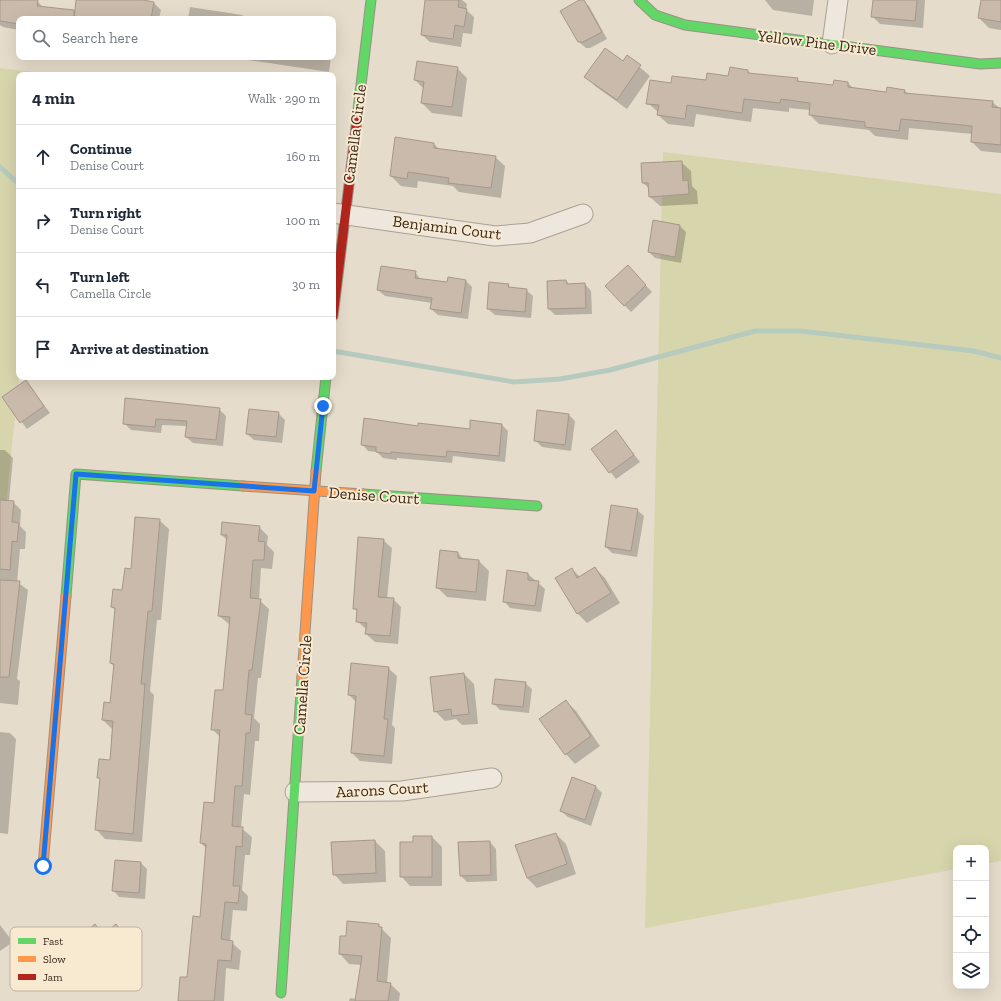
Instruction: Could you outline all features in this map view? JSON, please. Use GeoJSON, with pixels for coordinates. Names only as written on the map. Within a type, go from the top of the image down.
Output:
{"type":"FeatureCollection","features":[{"type":"Feature","properties":{"kind":"street","name":"Camella Circle"},"geometry":{"type":"LineString","coordinates":[[336,264],[339,213],[371,0]]}},
{"type":"Feature","properties":{"kind":"street","name":"Yellow Pine Drive"},"geometry":{"type":"LineString","coordinates":[[639,0],[655,15],[685,25],[980,64],[1001,63]]}},
{"type":"Feature","properties":{"kind":"street"},"geometry":{"type":"LineString","coordinates":[[832,44],[838,0]]}},
{"type":"Feature","properties":{"kind":"street","name":"Benjamin Court"},"geometry":{"type":"LineString","coordinates":[[339,213],[495,236],[530,233],[583,214]]}},
{"type":"Feature","properties":{"kind":"street","name":"Camella Circle"},"geometry":{"type":"LineString","coordinates":[[281,993],[314,491],[326,380]]}},
{"type":"Feature","properties":{"kind":"street","name":"Denise Court"},"geometry":{"type":"LineString","coordinates":[[43,866],[76,474],[537,506]]}},
{"type":"Feature","properties":{"kind":"street","name":"Aarons Court"},"geometry":{"type":"LineString","coordinates":[[295,792],[402,791],[492,778]]}},
{"type":"Feature","properties":{"kind":"shaded area"},"geometry":{"type":"Polygon","coordinates":[[[0,68],[34,72],[16,72],[16,380],[19,380],[0,563],[0,68]]]}},
{"type":"Feature","properties":{"kind":"shaded area"},"geometry":{"type":"Polygon","coordinates":[[[663,152],[1001,194],[1001,861],[989,863],[989,845],[953,845],[953,870],[645,928],[663,152]]]}},
{"type":"Feature","properties":{"kind":"building"},"geometry":{"type":"Polygon","coordinates":[[[0,0],[38,0],[37,6],[74,10],[74,16],[16,16],[16,24],[0,21],[0,0]]]}},
{"type":"Feature","properties":{"kind":"building"},"geometry":{"type":"Polygon","coordinates":[[[76,0],[143,0],[154,2],[152,16],[74,16],[76,0]]]}},
{"type":"Feature","properties":{"kind":"building"},"geometry":{"type":"Polygon","coordinates":[[[425,0],[459,0],[458,7],[467,9],[464,27],[455,25],[453,39],[421,35],[425,0]]]}},
{"type":"Feature","properties":{"kind":"building"},"geometry":{"type":"Polygon","coordinates":[[[579,0],[584,0],[602,32],[583,42],[578,42],[560,11],[579,0]]]}},
{"type":"Feature","properties":{"kind":"building"},"geometry":{"type":"Polygon","coordinates":[[[873,0],[917,0],[915,21],[871,17],[873,0]]]}},
{"type":"Feature","properties":{"kind":"building"},"geometry":{"type":"Polygon","coordinates":[[[981,0],[1001,0],[1001,22],[978,18],[981,0]]]}},
{"type":"Feature","properties":{"kind":"building"},"geometry":{"type":"Polygon","coordinates":[[[605,48],[623,61],[627,55],[641,65],[617,100],[584,77],[605,48]]]}},
{"type":"Feature","properties":{"kind":"building"},"geometry":{"type":"Polygon","coordinates":[[[417,61],[458,67],[452,107],[421,103],[424,82],[414,80],[417,61]]]}},
{"type":"Feature","properties":{"kind":"building"},"geometry":{"type":"Polygon","coordinates":[[[730,67],[748,70],[748,73],[798,78],[797,81],[833,85],[834,80],[848,82],[848,87],[886,92],[887,87],[905,90],[904,93],[993,101],[992,107],[1001,108],[1001,145],[971,142],[972,126],[901,119],[899,131],[865,127],[865,122],[809,115],[810,103],[781,99],[780,103],[744,99],[742,113],[687,105],[685,119],[657,115],[659,105],[646,104],[650,80],[671,83],[672,76],[706,80],[707,73],[728,76],[730,67]]]}},
{"type":"Feature","properties":{"kind":"building"},"geometry":{"type":"Polygon","coordinates":[[[395,137],[434,143],[434,148],[496,156],[491,188],[448,183],[449,178],[408,172],[407,179],[390,176],[395,137]]]}},
{"type":"Feature","properties":{"kind":"building"},"geometry":{"type":"Polygon","coordinates":[[[682,161],[683,181],[688,180],[689,194],[649,197],[648,183],[642,183],[641,163],[682,161]]]}},
{"type":"Feature","properties":{"kind":"building"},"geometry":{"type":"Polygon","coordinates":[[[653,220],[680,225],[675,257],[648,252],[653,220]]]}},
{"type":"Feature","properties":{"kind":"building"},"geometry":{"type":"Polygon","coordinates":[[[628,265],[646,285],[624,306],[605,286],[628,265]]]}},
{"type":"Feature","properties":{"kind":"building"},"geometry":{"type":"Polygon","coordinates":[[[381,266],[416,271],[415,278],[447,282],[448,277],[466,280],[461,313],[430,309],[432,298],[377,290],[381,266]]]}},
{"type":"Feature","properties":{"kind":"building"},"geometry":{"type":"Polygon","coordinates":[[[566,280],[567,284],[585,283],[586,308],[548,309],[547,281],[566,280]]]}},
{"type":"Feature","properties":{"kind":"building"},"geometry":{"type":"Polygon","coordinates":[[[489,282],[509,284],[508,287],[527,289],[525,312],[487,309],[489,282]]]}},
{"type":"Feature","properties":{"kind":"building"},"geometry":{"type":"Polygon","coordinates":[[[26,380],[44,406],[20,423],[2,397],[26,380]]]}},
{"type":"Feature","properties":{"kind":"building"},"geometry":{"type":"Polygon","coordinates":[[[125,398],[220,408],[216,440],[185,437],[187,421],[156,419],[155,427],[123,424],[125,398]]]}},
{"type":"Feature","properties":{"kind":"building"},"geometry":{"type":"Polygon","coordinates":[[[249,409],[279,412],[276,437],[246,434],[249,409]]]}},
{"type":"Feature","properties":{"kind":"building"},"geometry":{"type":"Polygon","coordinates":[[[537,410],[569,414],[565,445],[534,441],[537,410]]]}},
{"type":"Feature","properties":{"kind":"building"},"geometry":{"type":"Polygon","coordinates":[[[364,418],[418,426],[418,423],[470,429],[470,420],[502,424],[499,456],[447,451],[446,457],[376,452],[376,447],[361,445],[364,418]]]}},
{"type":"Feature","properties":{"kind":"building"},"geometry":{"type":"Polygon","coordinates":[[[616,430],[634,455],[609,473],[591,449],[616,430]]]}},
{"type":"Feature","properties":{"kind":"building"},"geometry":{"type":"Polygon","coordinates":[[[0,500],[14,501],[12,522],[19,523],[17,542],[12,541],[10,570],[0,569],[0,500]]]}},
{"type":"Feature","properties":{"kind":"building"},"geometry":{"type":"Polygon","coordinates":[[[611,505],[638,509],[631,551],[605,547],[611,505]]]}},
{"type":"Feature","properties":{"kind":"building"},"geometry":{"type":"Polygon","coordinates":[[[135,517],[160,519],[152,611],[148,611],[141,684],[145,684],[133,834],[95,830],[100,778],[97,778],[99,759],[110,760],[113,721],[102,720],[104,702],[110,703],[114,664],[110,663],[115,608],[111,607],[113,589],[122,590],[125,568],[131,569],[135,517]]]}},
{"type":"Feature","properties":{"kind":"building"},"geometry":{"type":"Polygon","coordinates":[[[222,522],[260,526],[258,541],[265,542],[264,560],[253,560],[250,598],[261,599],[252,670],[249,670],[245,714],[252,715],[250,733],[246,733],[242,786],[235,786],[232,826],[243,827],[242,847],[236,846],[233,886],[240,886],[238,903],[225,902],[221,939],[233,941],[231,961],[218,960],[214,1001],[178,1001],[180,977],[187,977],[193,916],[200,917],[206,844],[200,843],[204,802],[214,803],[220,730],[211,730],[215,690],[223,690],[230,617],[218,616],[227,535],[221,535],[222,522]]]}},
{"type":"Feature","properties":{"kind":"building"},"geometry":{"type":"Polygon","coordinates":[[[358,537],[384,539],[378,597],[394,598],[390,636],[365,634],[367,623],[356,622],[357,609],[353,609],[358,537]]]}},
{"type":"Feature","properties":{"kind":"building"},"geometry":{"type":"Polygon","coordinates":[[[440,550],[458,552],[458,558],[479,560],[476,592],[436,588],[440,550]]]}},
{"type":"Feature","properties":{"kind":"building"},"geometry":{"type":"Polygon","coordinates":[[[595,567],[611,593],[577,614],[555,578],[572,568],[577,578],[595,567]]]}},
{"type":"Feature","properties":{"kind":"building"},"geometry":{"type":"Polygon","coordinates":[[[507,570],[528,573],[528,580],[539,581],[535,606],[503,602],[507,570]]]}},
{"type":"Feature","properties":{"kind":"building"},"geometry":{"type":"Polygon","coordinates":[[[0,580],[20,581],[9,677],[0,677],[0,580]]]}},
{"type":"Feature","properties":{"kind":"building"},"geometry":{"type":"Polygon","coordinates":[[[351,663],[389,667],[384,719],[388,719],[384,756],[351,753],[356,696],[348,695],[351,663]]]}},
{"type":"Feature","properties":{"kind":"building"},"geometry":{"type":"Polygon","coordinates":[[[464,673],[469,714],[452,716],[451,709],[434,712],[430,677],[464,673]]]}},
{"type":"Feature","properties":{"kind":"building"},"geometry":{"type":"Polygon","coordinates":[[[495,679],[526,682],[523,707],[492,704],[495,679]]]}},
{"type":"Feature","properties":{"kind":"building"},"geometry":{"type":"Polygon","coordinates":[[[566,700],[591,736],[565,755],[539,719],[566,700]]]}},
{"type":"Feature","properties":{"kind":"building"},"geometry":{"type":"Polygon","coordinates":[[[572,777],[596,786],[585,820],[560,811],[572,777]]]}},
{"type":"Feature","properties":{"kind":"building"},"geometry":{"type":"Polygon","coordinates":[[[556,833],[567,864],[527,878],[515,845],[556,833]]]}},
{"type":"Feature","properties":{"kind":"building"},"geometry":{"type":"Polygon","coordinates":[[[413,836],[432,836],[432,877],[400,877],[400,842],[413,842],[413,836]]]}},
{"type":"Feature","properties":{"kind":"building"},"geometry":{"type":"Polygon","coordinates":[[[375,840],[376,873],[333,875],[331,842],[375,840]]]}},
{"type":"Feature","properties":{"kind":"building"},"geometry":{"type":"Polygon","coordinates":[[[490,841],[491,875],[460,876],[458,842],[490,841]]]}},
{"type":"Feature","properties":{"kind":"building"},"geometry":{"type":"Polygon","coordinates":[[[115,860],[141,862],[139,893],[112,891],[115,860]]]}},
{"type":"Feature","properties":{"kind":"building"},"geometry":{"type":"Polygon","coordinates":[[[347,921],[379,924],[379,927],[382,927],[377,981],[391,983],[388,1001],[355,1001],[362,956],[339,954],[340,936],[346,936],[347,921]]]}},
{"type":"Feature","properties":{"kind":"waterway"},"geometry":{"type":"LineString","coordinates":[[0,167],[16,181]]}},
{"type":"Feature","properties":{"kind":"waterway"},"geometry":{"type":"LineString","coordinates":[[336,352],[514,382],[560,379],[610,370],[755,331],[800,331],[974,351],[1001,358]]}},
{"type":"Feature","properties":{"kind":"traffic: fast"},"geometry":{"type":"LineString","coordinates":[[357,119],[371,0]]}},
{"type":"Feature","properties":{"kind":"traffic: fast"},"geometry":{"type":"LineString","coordinates":[[639,0],[655,15],[685,25],[980,64],[1001,63]]}},
{"type":"Feature","properties":{"kind":"traffic: fast"},"geometry":{"type":"LineString","coordinates":[[316,471],[326,380]]}},
{"type":"Feature","properties":{"kind":"traffic: fast"},"geometry":{"type":"LineString","coordinates":[[66,596],[76,474],[243,486]]}},
{"type":"Feature","properties":{"kind":"traffic: fast"},"geometry":{"type":"LineString","coordinates":[[363,494],[537,506]]}},
{"type":"Feature","properties":{"kind":"traffic: fast"},"geometry":{"type":"LineString","coordinates":[[281,993],[302,677]]}},
{"type":"Feature","properties":{"kind":"traffic: slow"},"geometry":{"type":"LineString","coordinates":[[302,677],[316,471]]}},
{"type":"Feature","properties":{"kind":"traffic: slow"},"geometry":{"type":"LineString","coordinates":[[243,486],[363,494]]}},
{"type":"Feature","properties":{"kind":"traffic: slow"},"geometry":{"type":"LineString","coordinates":[[43,866],[66,596]]}},
{"type":"Feature","properties":{"kind":"traffic: jam"},"geometry":{"type":"LineString","coordinates":[[336,291],[357,119]]}},
{"type":"Feature","properties":{"kind":"route"},"geometry":{"type":"LineString","coordinates":[[43,866],[76,474],[314,491],[323,406]]}}]}
